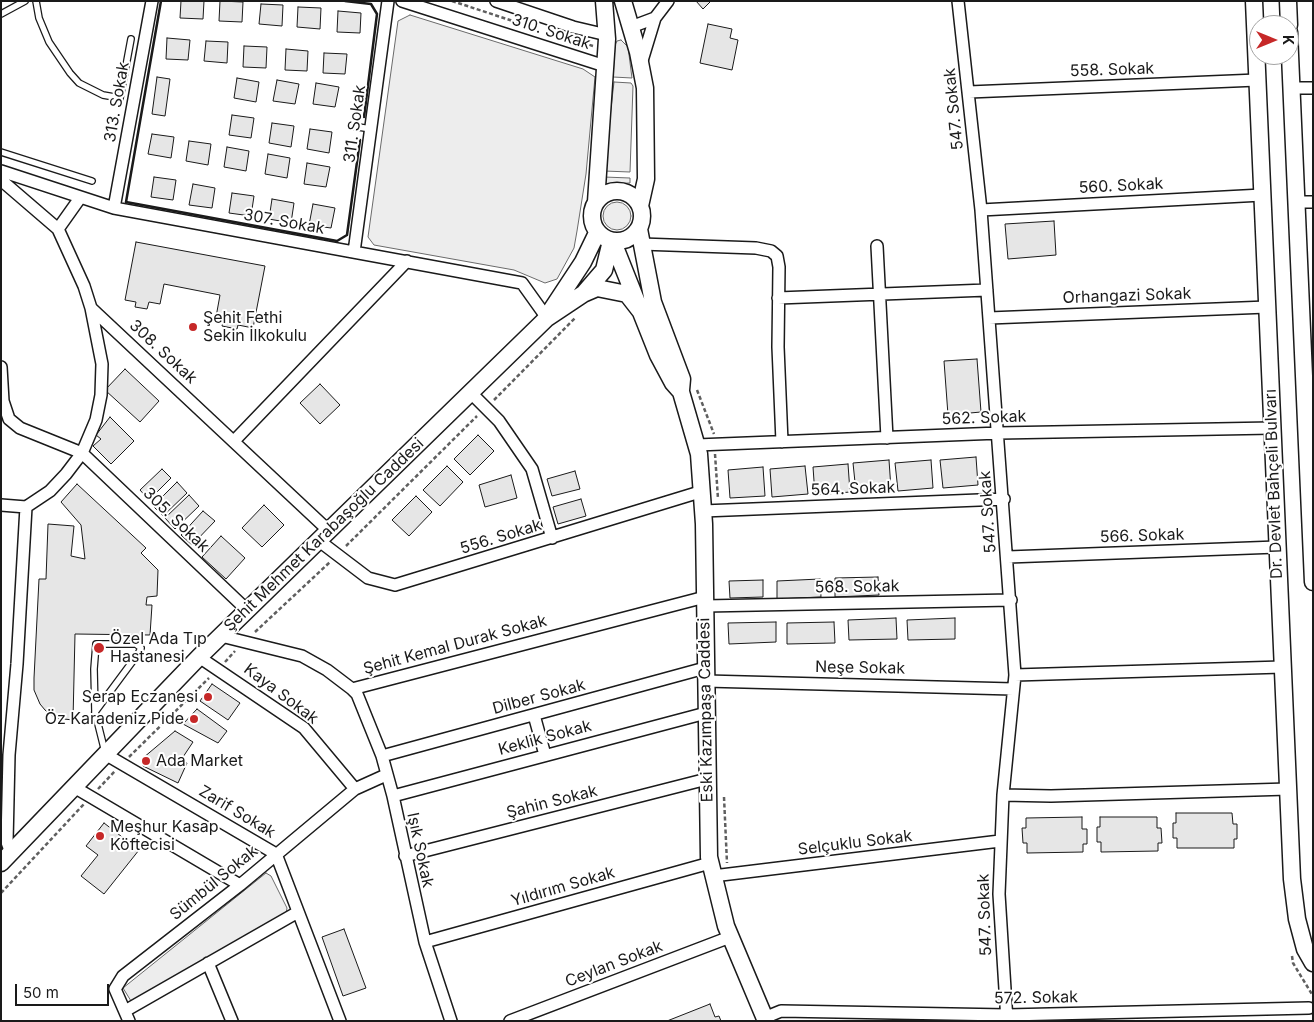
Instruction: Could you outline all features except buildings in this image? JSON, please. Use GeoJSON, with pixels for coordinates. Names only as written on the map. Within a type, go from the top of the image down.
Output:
{"type":"FeatureCollection","features":[{"type":"Feature","properties":{"kind":"street","name":"313. Sokak"},"geometry":{"type":"LineString","coordinates":[[114,208],[152,1]]}},
{"type":"Feature","properties":{"kind":"street","name":"311. Sokak"},"geometry":{"type":"LineString","coordinates":[[354,252],[388,1]]}},
{"type":"Feature","properties":{"kind":"street","name":"310. Sokak"},"geometry":{"type":"LineString","coordinates":[[402,1],[605,66]]}},
{"type":"Feature","properties":{"kind":"street"},"geometry":{"type":"LineString","coordinates":[[496,1],[573,27],[607,35],[655,18]]}},
{"type":"Feature","properties":{"kind":"street"},"geometry":{"type":"LineString","coordinates":[[583,294],[604,270],[607,238],[592,217],[596,202],[607,35],[604,1]]}},
{"type":"Feature","properties":{"kind":"street","name":"Eski Kazımpaşa Caddesi"},"geometry":{"type":"LineString","coordinates":[[623,1],[641,66],[645,88],[646,179],[640,206],[642,214],[642,244],[653,302],[682,379],[681,392],[697,445],[703,491],[707,779],[712,870],[730,937],[765,1019]]}},
{"type":"Feature","properties":{"kind":"street"},"geometry":{"type":"LineString","coordinates":[[641,66],[655,18],[668,1]]}},
{"type":"Feature","properties":{"kind":"street","name":"547. Sokak"},"geometry":{"type":"LineString","coordinates":[[958,1],[981,210],[1004,499],[1015,675],[1000,842],[999,894],[1007,1018]]}},
{"type":"Feature","properties":{"kind":"street","name":"Dr. Devlet Bahçeli Bulvarı"},"geometry":{"type":"LineString","coordinates":[[1254,1],[1292,880],[1297,919],[1305,950],[1313,963]]}},
{"type":"Feature","properties":{"kind":"street"},"geometry":{"type":"LineString","coordinates":[[1288,1],[1289,15]]}},
{"type":"Feature","properties":{"kind":"street","name":"Dr. Devlet Bahçeli Bulvarı"},"geometry":{"type":"LineString","coordinates":[[1291,65],[1296,202],[1307,309],[1313,582]]}},
{"type":"Feature","properties":{"kind":"street","name":"558. Sokak"},"geometry":{"type":"LineString","coordinates":[[969,92],[1257,80]]}},
{"type":"Feature","properties":{"kind":"street"},"geometry":{"type":"LineString","coordinates":[[1292,88],[1313,88]]}},
{"type":"Feature","properties":{"kind":"street","name":"307. Sokak"},"geometry":{"type":"LineString","coordinates":[[1,171],[114,208],[407,261],[522,284],[546,318]]}},
{"type":"Feature","properties":{"kind":"street","name":"308. Sokak"},"geometry":{"type":"LineString","coordinates":[[1,180],[58,229],[84,286],[91,308],[234,441],[323,536]]}},
{"type":"Feature","properties":{"kind":"street"},"geometry":{"type":"LineString","coordinates":[[596,202],[606,193],[619,191],[632,195],[640,206]]}},
{"type":"Feature","properties":{"kind":"street","name":"560. Sokak"},"geometry":{"type":"LineString","coordinates":[[981,210],[1262,195]]}},
{"type":"Feature","properties":{"kind":"street"},"geometry":{"type":"LineString","coordinates":[[58,229],[80,198]]}},
{"type":"Feature","properties":{"kind":"street"},"geometry":{"type":"LineString","coordinates":[[1296,202],[1313,202]]}},
{"type":"Feature","properties":{"kind":"street"},"geometry":{"type":"LineString","coordinates":[[607,238],[628,239],[642,244],[756,248],[771,251],[777,256],[779,267],[778,347],[782,442]]}},
{"type":"Feature","properties":{"kind":"street","name":"Eski Kazımpaşa Caddesi"},"geometry":{"type":"LineString","coordinates":[[607,238],[642,312],[658,355],[673,383],[681,392]]}},
{"type":"Feature","properties":{"kind":"street","name":"Şehit Mehmet Karabaşoğlu Caddesi"},"geometry":{"type":"LineString","coordinates":[[6,858],[199,656],[546,318],[583,262],[607,238]]}},
{"type":"Feature","properties":{"kind":"street"},"geometry":{"type":"LineString","coordinates":[[878,246],[887,438]]}},
{"type":"Feature","properties":{"kind":"street"},"geometry":{"type":"LineString","coordinates":[[234,441],[407,261]]}},
{"type":"Feature","properties":{"kind":"street"},"geometry":{"type":"LineString","coordinates":[[583,294],[597,288],[627,294],[642,312]]}},
{"type":"Feature","properties":{"kind":"street"},"geometry":{"type":"LineString","coordinates":[[778,298],[987,290]]}},
{"type":"Feature","properties":{"kind":"street","name":"Şehit Mehmet Karabaşoğlu Caddesi"},"geometry":{"type":"LineString","coordinates":[[546,318],[583,294]]}},
{"type":"Feature","properties":{"kind":"street","name":"Orhangazi Sokak"},"geometry":{"type":"LineString","coordinates":[[989,318],[1267,307]]}},
{"type":"Feature","properties":{"kind":"street"},"geometry":{"type":"LineString","coordinates":[[1,505],[26,507],[50,491],[82,453],[96,420],[101,395],[102,364],[91,308]]}},
{"type":"Feature","properties":{"kind":"street"},"geometry":{"type":"LineString","coordinates":[[1,367],[3,402],[9,420],[20,428],[82,453]]}},
{"type":"Feature","properties":{"kind":"street"},"geometry":{"type":"LineString","coordinates":[[471,393],[486,407],[532,469],[552,538]]}},
{"type":"Feature","properties":{"kind":"street","name":"562. Sokak"},"geometry":{"type":"LineString","coordinates":[[697,445],[999,433],[1272,428]]}},
{"type":"Feature","properties":{"kind":"street","name":"305. Sokak"},"geometry":{"type":"LineString","coordinates":[[82,453],[247,610]]}},
{"type":"Feature","properties":{"kind":"street","name":"556. Sokak"},"geometry":{"type":"LineString","coordinates":[[323,536],[337,556],[368,578],[395,585],[703,491]]}},
{"type":"Feature","properties":{"kind":"street","name":"564. Sokak"},"geometry":{"type":"LineString","coordinates":[[703,511],[1004,499]]}},
{"type":"Feature","properties":{"kind":"street"},"geometry":{"type":"LineString","coordinates":[[6,858],[5,754],[17,664],[26,507]]}},
{"type":"Feature","properties":{"kind":"street","name":"566. Sokak"},"geometry":{"type":"LineString","coordinates":[[1008,557],[1277,547]]}},
{"type":"Feature","properties":{"kind":"street","name":"568. Sokak"},"geometry":{"type":"LineString","coordinates":[[705,602],[1011,600]]}},
{"type":"Feature","properties":{"kind":"street","name":"Şehit Kemal Durak Sokak"},"geometry":{"type":"LineString","coordinates":[[221,636],[302,656],[333,674],[352,689],[705,602]]}},
{"type":"Feature","properties":{"kind":"street","name":"Kaya Sokak"},"geometry":{"type":"LineString","coordinates":[[199,656],[304,728],[355,789]]}},
{"type":"Feature","properties":{"kind":"street"},"geometry":{"type":"LineString","coordinates":[[1015,675],[1282,666]]}},
{"type":"Feature","properties":{"kind":"street","name":"Neşe Sokak"},"geometry":{"type":"LineString","coordinates":[[706,675],[1013,689]]}},
{"type":"Feature","properties":{"kind":"street","name":"Dilber Sokak"},"geometry":{"type":"LineString","coordinates":[[382,756],[534,715],[706,675]]}},
{"type":"Feature","properties":{"kind":"street","name":"Işık Sokak"},"geometry":{"type":"LineString","coordinates":[[352,689],[356,694],[382,756],[425,942],[451,1021]]}},
{"type":"Feature","properties":{"kind":"street","name":"Keklik Sokak"},"geometry":{"type":"LineString","coordinates":[[392,796],[706,713]]}},
{"type":"Feature","properties":{"kind":"street"},"geometry":{"type":"LineString","coordinates":[[534,715],[546,755]]}},
{"type":"Feature","properties":{"kind":"street","name":"Zarif Sokak"},"geometry":{"type":"LineString","coordinates":[[105,754],[276,854],[340,1021]]}},
{"type":"Feature","properties":{"kind":"street","name":"Sümbül Sokak"},"geometry":{"type":"LineString","coordinates":[[127,1016],[115,989],[123,976],[240,885],[355,789],[386,775]]}},
{"type":"Feature","properties":{"kind":"street","name":"Şahin Sokak"},"geometry":{"type":"LineString","coordinates":[[405,856],[707,779]]}},
{"type":"Feature","properties":{"kind":"street"},"geometry":{"type":"LineString","coordinates":[[74,787],[240,885]]}},
{"type":"Feature","properties":{"kind":"street"},"geometry":{"type":"LineString","coordinates":[[1003,795],[1051,796],[1288,789]]}},
{"type":"Feature","properties":{"kind":"street","name":"Selçuklu Sokak"},"geometry":{"type":"LineString","coordinates":[[712,870],[1000,842]]}},
{"type":"Feature","properties":{"kind":"street","name":"Yıldırım Sokak"},"geometry":{"type":"LineString","coordinates":[[425,942],[712,870]]}},
{"type":"Feature","properties":{"kind":"street"},"geometry":{"type":"LineString","coordinates":[[127,1016],[208,963],[298,912]]}},
{"type":"Feature","properties":{"kind":"street","name":"Ceylan Sokak"},"geometry":{"type":"LineString","coordinates":[[510,1021],[730,937]]}},
{"type":"Feature","properties":{"kind":"street"},"geometry":{"type":"LineString","coordinates":[[208,963],[232,1021]]}},
{"type":"Feature","properties":{"kind":"street","name":"572. Sokak"},"geometry":{"type":"LineString","coordinates":[[765,1019],[781,1012],[1007,1018],[1309,1008]]}},
{"type":"Feature","properties":{"kind":"lane"},"geometry":{"type":"LineString","coordinates":[[1,14],[25,1]]}},
{"type":"Feature","properties":{"kind":"lane"},"geometry":{"type":"LineString","coordinates":[[36,1],[39,18],[49,42],[70,73],[79,83],[103,94],[120,98],[131,39]]}},
{"type":"Feature","properties":{"kind":"lane"},"geometry":{"type":"LineString","coordinates":[[352,126],[371,129]]}},
{"type":"Feature","properties":{"kind":"lane"},"geometry":{"type":"LineString","coordinates":[[1,152],[92,181]]}},
{"type":"Feature","properties":{"kind":"lane"},"geometry":{"type":"LineString","coordinates":[[95,712],[138,654],[141,648],[136,644],[113,642],[96,644],[94,669],[95,712],[105,754]]}},
{"type":"Feature","properties":{"kind":"path"},"geometry":{"type":"LineString","coordinates":[[1,892],[123,763],[246,641],[337,556],[579,314]]}},
{"type":"Feature","properties":{"kind":"shaded area"},"geometry":{"type":"Polygon","coordinates":[[[410,15],[583,69],[595,77],[586,174],[574,248],[557,279],[545,283],[514,270],[374,245],[368,237],[398,21],[410,15]]]}},
{"type":"Feature","properties":{"kind":"shaded area"},"geometry":{"type":"Polygon","coordinates":[[[621,40],[628,47],[632,78],[613,77],[615,45],[617,41],[621,40]]]}},
{"type":"Feature","properties":{"kind":"shaded area"},"geometry":{"type":"Polygon","coordinates":[[[614,82],[631,83],[633,86],[630,172],[604,171],[614,82]]]}},
{"type":"Feature","properties":{"kind":"shaded area"},"geometry":{"type":"Polygon","coordinates":[[[604,177],[630,178],[630,183],[604,184],[604,177]]]}},
{"type":"Feature","properties":{"kind":"shaded area"},"geometry":{"type":"Polygon","coordinates":[[[617,202],[627,206],[631,216],[627,226],[617,230],[607,226],[603,216],[607,206],[617,202]]]}},
{"type":"Feature","properties":{"kind":"shaded area"},"geometry":{"type":"Polygon","coordinates":[[[266,873],[271,876],[287,908],[286,914],[131,1001],[123,988],[266,873]]]}},
{"type":"Feature","properties":{"kind":"wall"},"geometry":{"type":"LineString","coordinates":[[161,1],[126,202],[337,241],[347,235],[360,140]]}},
{"type":"Feature","properties":{"kind":"wall"},"geometry":{"type":"LineString","coordinates":[[345,1],[371,4],[377,14],[364,117]]}},
{"type":"Feature","properties":{"kind":"place","name":"Şehit Fethi Sekin İlkokulu"},"geometry":{"type":"Point","coordinates":[193,327]}},
{"type":"Feature","properties":{"kind":"place","name":"Özel Ada Tıp Hastanesi"},"geometry":{"type":"Point","coordinates":[99,648]}},
{"type":"Feature","properties":{"kind":"place","name":"Serap Eczanesi"},"geometry":{"type":"Point","coordinates":[208,697]}},
{"type":"Feature","properties":{"kind":"place","name":"Öz Karadeniz Pide"},"geometry":{"type":"Point","coordinates":[194,719]}},
{"type":"Feature","properties":{"kind":"place","name":"Ada Market"},"geometry":{"type":"Point","coordinates":[146,761]}},
{"type":"Feature","properties":{"kind":"place","name":"Meşhur Kasap Köftecisi"},"geometry":{"type":"Point","coordinates":[100,836]}}]}
